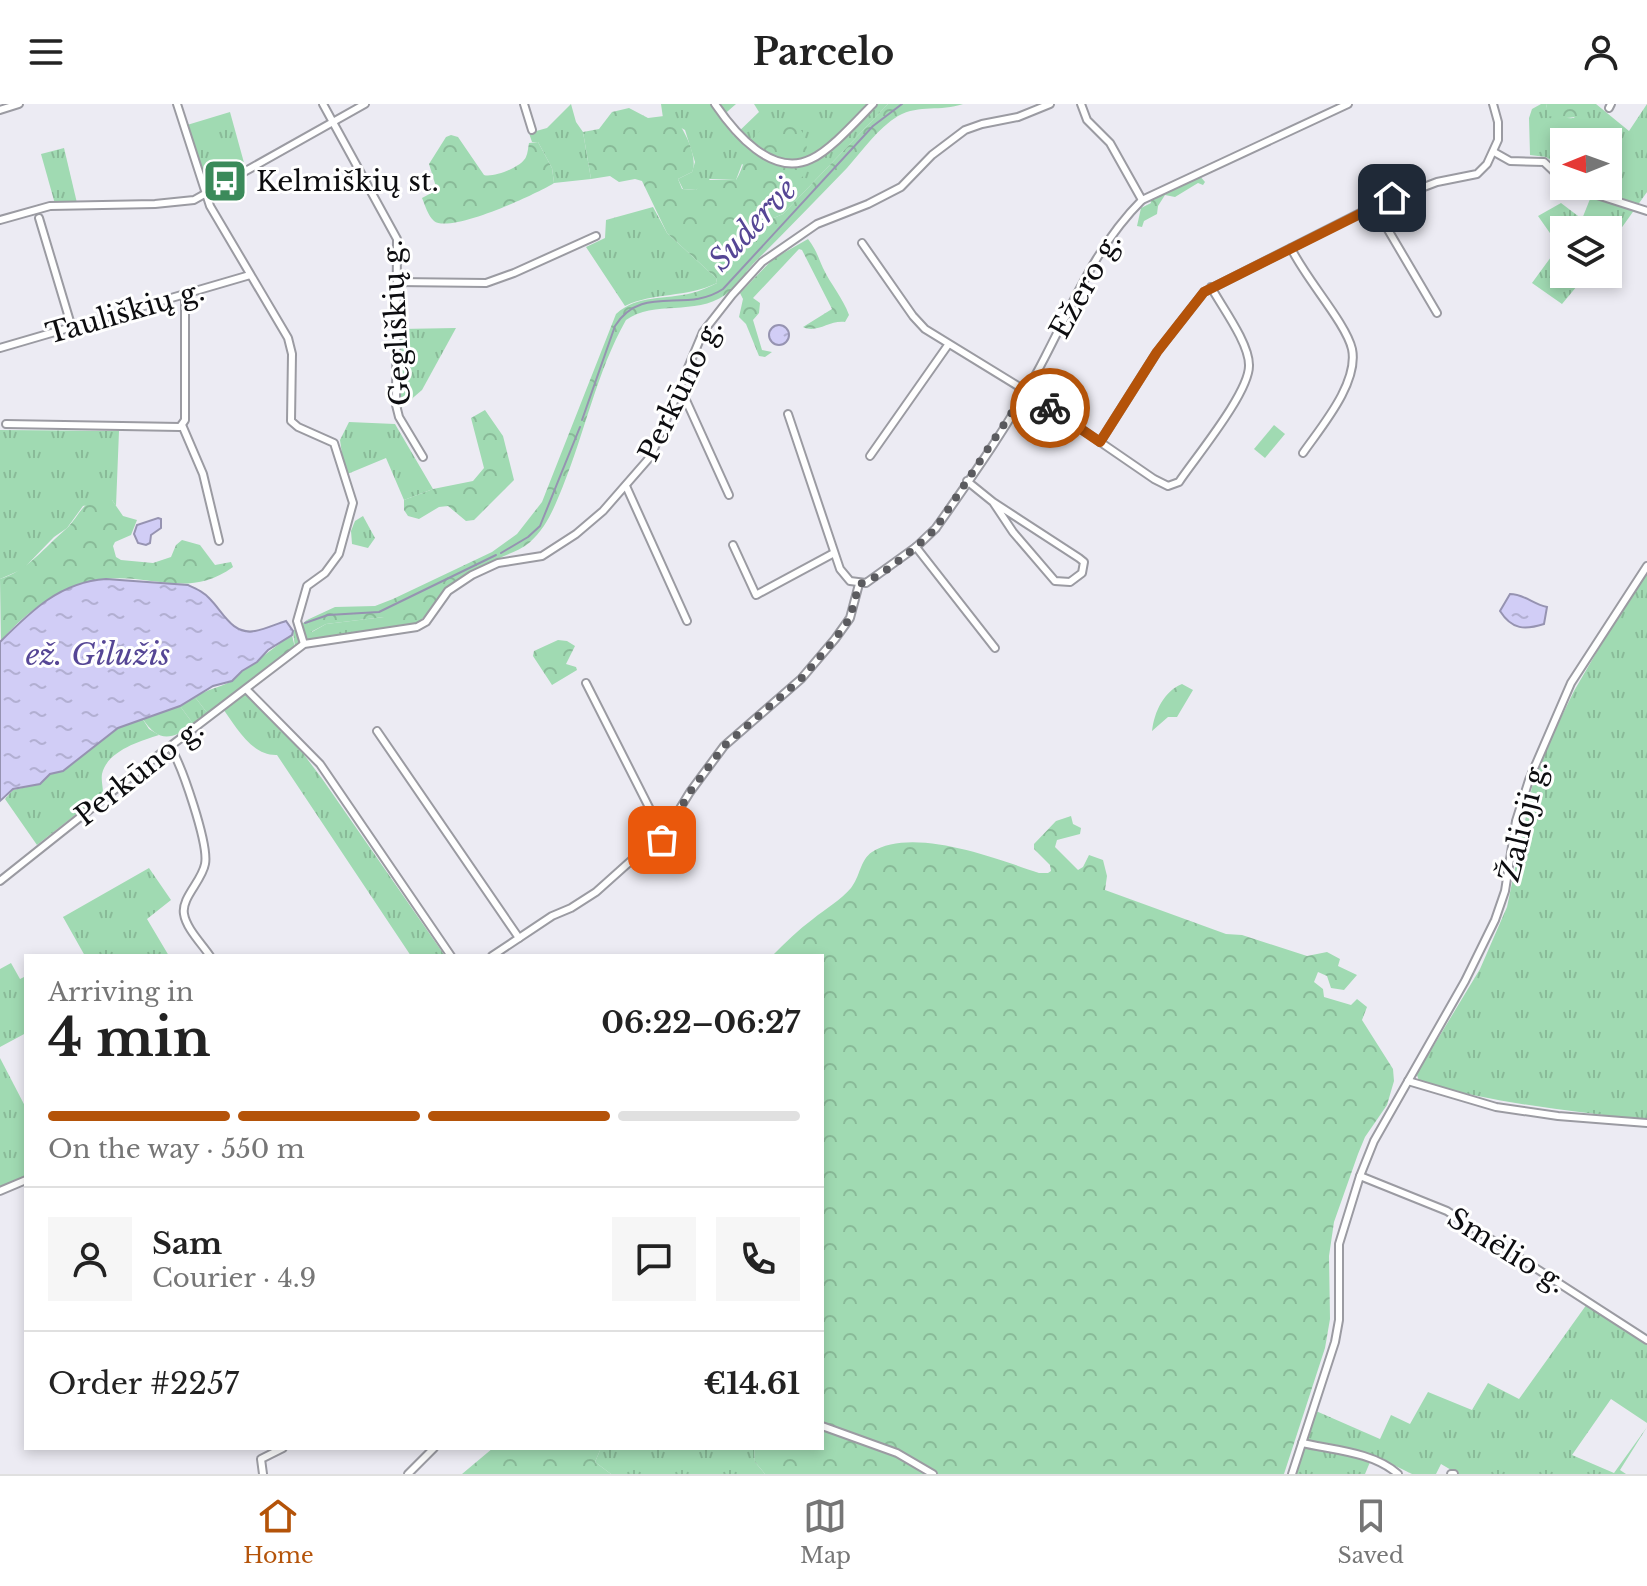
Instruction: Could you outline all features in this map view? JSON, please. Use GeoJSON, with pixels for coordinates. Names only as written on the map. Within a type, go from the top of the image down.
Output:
{"type":"FeatureCollection","features":[{"type":"Feature","properties":{"kind":"street"},"geometry":{"type":"LineString","coordinates":[[0,110],[19,104]]}},
{"type":"Feature","properties":{"kind":"street"},"geometry":{"type":"LineString","coordinates":[[177,104],[206,195],[291,347],[291,416],[298,427],[334,443],[353,503],[339,554],[325,573],[307,586],[297,621],[304,644]]}},
{"type":"Feature","properties":{"kind":"street","name":"Gegliškių g."},"geometry":{"type":"LineString","coordinates":[[323,104],[397,239],[396,405],[399,417],[423,457]]}},
{"type":"Feature","properties":{"kind":"street"},"geometry":{"type":"LineString","coordinates":[[0,220],[50,206],[180,203],[206,195],[365,104]]}},
{"type":"Feature","properties":{"kind":"street"},"geometry":{"type":"LineString","coordinates":[[524,104],[532,130]]}},
{"type":"Feature","properties":{"kind":"street"},"geometry":{"type":"LineString","coordinates":[[715,104],[734,130],[754,148],[777,160],[798,162],[814,158],[873,104]]}},
{"type":"Feature","properties":{"kind":"street","name":"Perkūno g."},"geometry":{"type":"LineString","coordinates":[[0,881],[304,644],[417,627],[426,622],[448,591],[498,563],[537,558],[548,553],[582,529],[626,486],[651,456],[703,332],[762,262],[817,224],[901,187],[938,149],[965,130],[1018,117],[1050,104]]}},
{"type":"Feature","properties":{"kind":"street"},"geometry":{"type":"LineString","coordinates":[[1081,104],[1087,120],[1110,143],[1142,200]]}},
{"type":"Feature","properties":{"kind":"street","name":"Ežero g."},"geometry":{"type":"LineString","coordinates":[[859,584],[871,580],[936,528],[1026,391],[1089,268],[1120,223],[1142,200],[1348,104]]}},
{"type":"Feature","properties":{"kind":"street"},"geometry":{"type":"LineString","coordinates":[[1100,442],[1157,352],[1199,296],[1211,287],[1374,206],[1437,182],[1477,174],[1494,152],[1499,132],[1493,104]]}},
{"type":"Feature","properties":{"kind":"street"},"geometry":{"type":"LineString","coordinates":[[1494,152],[1510,161],[1544,162],[1550,168]]}},
{"type":"Feature","properties":{"kind":"street"},"geometry":{"type":"LineString","coordinates":[[1613,200],[1647,211]]}},
{"type":"Feature","properties":{"kind":"street"},"geometry":{"type":"LineString","coordinates":[[1374,206],[1437,313]]}},
{"type":"Feature","properties":{"kind":"street"},"geometry":{"type":"LineString","coordinates":[[39,218],[72,328]]}},
{"type":"Feature","properties":{"kind":"street"},"geometry":{"type":"LineString","coordinates":[[397,282],[486,283],[596,236]]}},
{"type":"Feature","properties":{"kind":"street"},"geometry":{"type":"LineString","coordinates":[[862,243],[913,316],[948,345],[1026,391],[1168,486],[1179,482],[1232,406],[1244,385],[1249,366],[1235,329],[1211,287]]}},
{"type":"Feature","properties":{"kind":"street"},"geometry":{"type":"LineString","coordinates":[[1291,248],[1299,266],[1344,331],[1353,353],[1351,370],[1338,402],[1303,453]]}},
{"type":"Feature","properties":{"kind":"street","name":"Tauliškių g."},"geometry":{"type":"LineString","coordinates":[[0,348],[250,275]]}},
{"type":"Feature","properties":{"kind":"street"},"geometry":{"type":"LineString","coordinates":[[6,424],[177,428],[182,425],[185,420],[186,389],[185,296]]}},
{"type":"Feature","properties":{"kind":"street"},"geometry":{"type":"LineString","coordinates":[[870,456],[948,345]]}},
{"type":"Feature","properties":{"kind":"street"},"geometry":{"type":"LineString","coordinates":[[680,387],[729,495]]}},
{"type":"Feature","properties":{"kind":"street"},"geometry":{"type":"LineString","coordinates":[[495,954],[608,884],[634,858],[657,846],[682,804],[724,746],[801,679],[850,618],[859,584],[842,574],[788,414]]}},
{"type":"Feature","properties":{"kind":"street"},"geometry":{"type":"LineString","coordinates":[[182,425],[203,474],[219,541]]}},
{"type":"Feature","properties":{"kind":"street"},"geometry":{"type":"LineString","coordinates":[[967,481],[993,502],[1079,558],[1084,562],[1082,573],[1070,582],[1055,581],[1028,551],[993,502]]}},
{"type":"Feature","properties":{"kind":"street"},"geometry":{"type":"LineString","coordinates":[[626,486],[687,621]]}},
{"type":"Feature","properties":{"kind":"street"},"geometry":{"type":"LineString","coordinates":[[733,545],[756,595],[834,553]]}},
{"type":"Feature","properties":{"kind":"street"},"geometry":{"type":"LineString","coordinates":[[916,547],[995,648]]}},
{"type":"Feature","properties":{"kind":"street","name":"Žalioji g."},"geometry":{"type":"LineString","coordinates":[[1292,1474],[1335,1342],[1339,1320],[1339,1244],[1360,1176],[1374,1141],[1465,981],[1495,920],[1505,891],[1516,821],[1529,780],[1564,697],[1589,652],[1647,566]]}},
{"type":"Feature","properties":{"kind":"street"},"geometry":{"type":"LineString","coordinates":[[586,683],[660,829],[666,834]]}},
{"type":"Feature","properties":{"kind":"street"},"geometry":{"type":"LineString","coordinates":[[246,689],[320,764],[450,954]]}},
{"type":"Feature","properties":{"kind":"street"},"geometry":{"type":"LineString","coordinates":[[377,731],[519,938]]}},
{"type":"Feature","properties":{"kind":"street"},"geometry":{"type":"LineString","coordinates":[[170,747],[181,768],[206,849],[201,877],[183,912],[209,954]]}},
{"type":"Feature","properties":{"kind":"street"},"geometry":{"type":"LineString","coordinates":[[1408,1081],[1496,1107],[1558,1116],[1647,1123]]}},
{"type":"Feature","properties":{"kind":"street","name":"Smėlio g."},"geometry":{"type":"LineString","coordinates":[[1360,1176],[1447,1211],[1647,1340]]}},
{"type":"Feature","properties":{"kind":"street"},"geometry":{"type":"LineString","coordinates":[[0,1191],[24,1181]]}},
{"type":"Feature","properties":{"kind":"street"},"geometry":{"type":"LineString","coordinates":[[824,1427],[897,1453],[933,1474]]}},
{"type":"Feature","properties":{"kind":"street"},"geometry":{"type":"LineString","coordinates":[[1302,1443],[1371,1459],[1388,1465],[1398,1474]]}},
{"type":"Feature","properties":{"kind":"street"},"geometry":{"type":"LineString","coordinates":[[263,1474],[261,1459],[279,1450]]}},
{"type":"Feature","properties":{"kind":"street"},"geometry":{"type":"LineString","coordinates":[[408,1474],[432,1450]]}},
{"type":"Feature","properties":{"kind":"green space"},"geometry":{"type":"Polygon","coordinates":[[[571,104],[576,122],[583,132],[591,179],[554,183],[552,168],[538,142],[532,142],[529,133],[547,128],[571,104]]]}},
{"type":"Feature","properties":{"kind":"green space"},"geometry":{"type":"Polygon","coordinates":[[[661,104],[736,104],[720,118],[734,136],[759,112],[754,104],[888,104],[783,214],[769,220],[757,213],[757,207],[784,196],[742,164],[736,180],[710,179],[696,190],[683,189],[678,179],[692,172],[695,162],[685,130],[663,118],[661,104]]]}},
{"type":"Feature","properties":{"kind":"green space"},"geometry":{"type":"Polygon","coordinates":[[[888,104],[963,104],[914,110],[891,121],[725,295],[701,305],[649,311],[626,320],[607,360],[556,502],[545,524],[529,543],[453,583],[425,616],[413,625],[406,626],[384,617],[326,624],[311,632],[307,620],[335,607],[375,606],[393,599],[492,552],[517,534],[542,502],[616,314],[633,303],[692,293],[717,283],[716,278],[667,233],[642,181],[619,182],[610,176],[591,179],[583,132],[599,129],[612,112],[629,108],[648,118],[672,115],[692,150],[694,166],[692,172],[678,179],[682,189],[696,190],[704,180],[736,180],[753,139],[766,127],[782,122],[797,126],[806,141],[806,173],[784,196],[757,207],[757,213],[769,220],[783,214],[888,104]]]}},
{"type":"Feature","properties":{"kind":"green space"},"geometry":{"type":"Polygon","coordinates":[[[1547,104],[1546,108],[1559,116],[1574,118],[1581,104],[1596,104],[1629,131],[1647,104],[1647,192],[1622,227],[1622,216],[1583,216],[1590,200],[1622,200],[1622,128],[1550,128],[1550,160],[1530,155],[1529,118],[1532,109],[1547,104]]]}},
{"type":"Feature","properties":{"kind":"green space"},"geometry":{"type":"Polygon","coordinates":[[[1547,104],[1581,104],[1583,110],[1582,114],[1573,117],[1553,117],[1549,116],[1547,104]]]}},
{"type":"Feature","properties":{"kind":"green space"},"geometry":{"type":"Polygon","coordinates":[[[230,112],[246,170],[208,189],[187,125],[230,112]]]}},
{"type":"Feature","properties":{"kind":"green space"},"geometry":{"type":"Polygon","coordinates":[[[446,137],[458,137],[484,175],[507,171],[519,164],[526,157],[529,143],[538,142],[552,168],[554,183],[475,218],[443,224],[434,221],[422,198],[437,190],[429,164],[446,137]]]}},
{"type":"Feature","properties":{"kind":"green space"},"geometry":{"type":"Polygon","coordinates":[[[64,148],[77,203],[55,204],[41,154],[64,148]]]}},
{"type":"Feature","properties":{"kind":"green space"},"geometry":{"type":"Polygon","coordinates":[[[1199,175],[1205,182],[1203,185],[1198,183],[1175,197],[1165,195],[1157,214],[1144,221],[1142,227],[1137,226],[1141,208],[1151,203],[1150,199],[1199,175]]]}},
{"type":"Feature","properties":{"kind":"green space"},"geometry":{"type":"Polygon","coordinates":[[[1561,203],[1578,216],[1550,216],[1550,233],[1538,216],[1561,203]]]}},
{"type":"Feature","properties":{"kind":"green space"},"geometry":{"type":"Polygon","coordinates":[[[653,207],[667,233],[716,278],[717,283],[625,306],[586,247],[605,238],[606,220],[653,207]]]}},
{"type":"Feature","properties":{"kind":"green space"},"geometry":{"type":"Polygon","coordinates":[[[808,239],[849,315],[845,322],[813,329],[803,327],[832,309],[799,249],[753,298],[760,303],[759,313],[753,320],[762,350],[772,352],[765,357],[759,356],[746,324],[739,317],[743,299],[740,293],[773,259],[808,239]]]}},
{"type":"Feature","properties":{"kind":"green space"},"geometry":{"type":"Polygon","coordinates":[[[1550,258],[1550,288],[1575,288],[1562,304],[1532,283],[1550,258]]]}},
{"type":"Feature","properties":{"kind":"green space"},"geometry":{"type":"Polygon","coordinates":[[[456,328],[422,390],[400,409],[400,329],[456,328]]]}},
{"type":"Feature","properties":{"kind":"green space"},"geometry":{"type":"Polygon","coordinates":[[[485,410],[503,436],[514,480],[474,520],[466,521],[448,506],[439,507],[419,519],[408,516],[404,510],[404,500],[433,489],[473,481],[484,468],[471,418],[485,410]]]}},
{"type":"Feature","properties":{"kind":"green space"},"geometry":{"type":"Polygon","coordinates":[[[349,422],[395,424],[433,489],[404,500],[386,458],[345,475],[340,440],[349,422]]]}},
{"type":"Feature","properties":{"kind":"green space"},"geometry":{"type":"Polygon","coordinates":[[[1274,425],[1285,434],[1265,458],[1254,449],[1274,425]]]}},
{"type":"Feature","properties":{"kind":"green space"},"geometry":{"type":"Polygon","coordinates":[[[0,430],[119,431],[116,506],[112,500],[83,506],[67,528],[23,569],[0,579],[0,430]]]}},
{"type":"Feature","properties":{"kind":"green space"},"geometry":{"type":"Polygon","coordinates":[[[97,498],[112,500],[123,516],[137,520],[131,535],[113,546],[116,557],[121,560],[153,563],[171,557],[182,540],[200,545],[215,565],[231,562],[233,567],[201,582],[186,584],[123,578],[76,586],[35,609],[1,641],[0,579],[35,558],[87,504],[97,498]]]}},
{"type":"Feature","properties":{"kind":"green space"},"geometry":{"type":"Polygon","coordinates":[[[363,516],[375,538],[368,548],[352,544],[351,531],[355,521],[363,516]]]}},
{"type":"Feature","properties":{"kind":"green space"},"geometry":{"type":"Polygon","coordinates":[[[1647,573],[1647,1120],[1535,1106],[1425,1084],[1419,1081],[1419,1070],[1480,969],[1507,907],[1532,787],[1550,740],[1574,691],[1647,573]]]}},
{"type":"Feature","properties":{"kind":"green space"},"geometry":{"type":"Polygon","coordinates":[[[384,617],[408,627],[295,648],[293,631],[307,620],[312,632],[326,624],[384,617]]]}},
{"type":"Feature","properties":{"kind":"green space"},"geometry":{"type":"Polygon","coordinates":[[[292,635],[295,648],[208,714],[195,697],[232,681],[292,635]]]}},
{"type":"Feature","properties":{"kind":"green space"},"geometry":{"type":"Polygon","coordinates":[[[558,640],[575,646],[566,664],[577,670],[552,685],[533,656],[534,651],[558,640]]]}},
{"type":"Feature","properties":{"kind":"green space"},"geometry":{"type":"Polygon","coordinates":[[[1182,684],[1193,690],[1177,717],[1168,717],[1152,731],[1161,703],[1182,684]]]}},
{"type":"Feature","properties":{"kind":"green space"},"geometry":{"type":"Polygon","coordinates":[[[241,688],[302,752],[444,954],[410,954],[277,755],[267,754],[251,745],[220,705],[241,688]]]}},
{"type":"Feature","properties":{"kind":"green space"},"geometry":{"type":"Polygon","coordinates":[[[195,697],[208,714],[194,725],[180,706],[195,697]]]}},
{"type":"Feature","properties":{"kind":"green space"},"geometry":{"type":"Polygon","coordinates":[[[180,706],[194,725],[178,734],[160,735],[142,718],[180,706]]]}},
{"type":"Feature","properties":{"kind":"green space"},"geometry":{"type":"Polygon","coordinates":[[[142,718],[149,729],[159,735],[125,748],[110,759],[102,774],[103,793],[37,845],[5,799],[13,790],[40,784],[50,774],[63,771],[118,728],[142,718]]]}},
{"type":"Feature","properties":{"kind":"green space"},"geometry":{"type":"Polygon","coordinates":[[[1071,816],[1073,824],[1081,828],[1080,834],[1057,840],[1055,847],[1078,870],[1089,855],[1103,860],[1107,876],[1105,890],[1226,934],[1242,935],[1307,956],[1327,952],[1340,959],[1338,966],[1357,975],[1344,990],[1331,988],[1327,976],[1318,972],[1314,982],[1323,989],[1324,997],[1351,1005],[1357,999],[1367,1007],[1362,1020],[1393,1069],[1394,1081],[1387,1105],[1365,1137],[1334,1222],[1329,1256],[1330,1319],[1325,1348],[1284,1474],[765,1474],[755,1462],[754,1450],[824,1450],[824,954],[774,954],[847,892],[872,852],[909,842],[932,844],[979,853],[1039,873],[1048,873],[1051,871],[1050,865],[1034,849],[1034,844],[1056,821],[1071,816]]]}},
{"type":"Feature","properties":{"kind":"green space"},"geometry":{"type":"Polygon","coordinates":[[[149,868],[171,900],[147,919],[168,954],[84,954],[63,917],[149,868]]]}},
{"type":"Feature","properties":{"kind":"green space"},"geometry":{"type":"Polygon","coordinates":[[[11,963],[20,979],[24,977],[24,1034],[0,1047],[0,969],[11,963]]]}},
{"type":"Feature","properties":{"kind":"green space"},"geometry":{"type":"Polygon","coordinates":[[[0,1058],[24,1104],[24,1177],[0,1189],[0,1058]]]}},
{"type":"Feature","properties":{"kind":"green space"},"geometry":{"type":"Polygon","coordinates":[[[1587,1304],[1647,1343],[1647,1423],[1611,1399],[1572,1455],[1614,1473],[1647,1427],[1620,1470],[1626,1474],[1458,1474],[1441,1464],[1436,1474],[1412,1474],[1373,1455],[1365,1474],[1296,1474],[1316,1411],[1380,1439],[1391,1415],[1410,1424],[1428,1392],[1472,1410],[1488,1383],[1519,1399],[1587,1304]]]}},
{"type":"Feature","properties":{"kind":"green space"},"geometry":{"type":"Polygon","coordinates":[[[491,1450],[600,1450],[595,1462],[611,1474],[462,1474],[491,1450]]]}},
{"type":"Feature","properties":{"kind":"green space"},"geometry":{"type":"Polygon","coordinates":[[[600,1450],[754,1450],[755,1462],[765,1474],[611,1474],[595,1462],[600,1450]]]}},
{"type":"Feature","properties":{"kind":"water"},"geometry":{"type":"Polygon","coordinates":[[[779,325],[786,328],[789,335],[786,342],[779,345],[772,342],[769,335],[772,328],[779,325]]]}},
{"type":"Feature","properties":{"kind":"water"},"geometry":{"type":"Polygon","coordinates":[[[161,519],[161,528],[151,535],[150,543],[138,543],[134,534],[137,525],[161,519]]]}},
{"type":"Feature","properties":{"kind":"water","name":"ež. Gilužis"},"geometry":{"type":"Polygon","coordinates":[[[106,579],[188,585],[205,594],[240,630],[255,631],[286,621],[293,631],[292,635],[268,650],[232,681],[213,686],[180,706],[118,728],[63,771],[50,774],[40,784],[13,789],[0,801],[0,642],[35,609],[60,592],[90,581],[106,579]]]}},
{"type":"Feature","properties":{"kind":"water"},"geometry":{"type":"Polygon","coordinates":[[[1510,594],[1547,607],[1544,624],[1525,628],[1509,622],[1500,611],[1510,594]]]}},
{"type":"Feature","properties":{"kind":"waterway","name":"Sudervė"},"geometry":{"type":"LineString","coordinates":[[582,420],[615,326],[626,313],[651,302],[694,299],[723,289],[873,126],[902,104]]}},
{"type":"Feature","properties":{"kind":"waterway","name":"Sudervė"},"geometry":{"type":"LineString","coordinates":[[501,553],[540,526],[580,427]]}},
{"type":"Feature","properties":{"kind":"waterway","name":"Sudervė"},"geometry":{"type":"LineString","coordinates":[[305,623],[328,615],[379,612],[496,555]]}},
{"type":"Feature","properties":{"kind":"way so far"},"geometry":{"type":"LineString","coordinates":[[662,840],[674,816],[724,746],[801,679],[835,639],[850,618],[859,584],[871,580],[936,528],[1026,391],[1050,408]]}},
{"type":"Feature","properties":{"kind":"place","name":"Kelmiškių st."},"geometry":{"type":"Point","coordinates":[225,181]}},
{"type":"Feature","properties":{"kind":"route"},"geometry":{"type":"LineString","coordinates":[[1050,408],[1100,442],[1157,352],[1199,296],[1225,280],[1392,198]]}}]}
